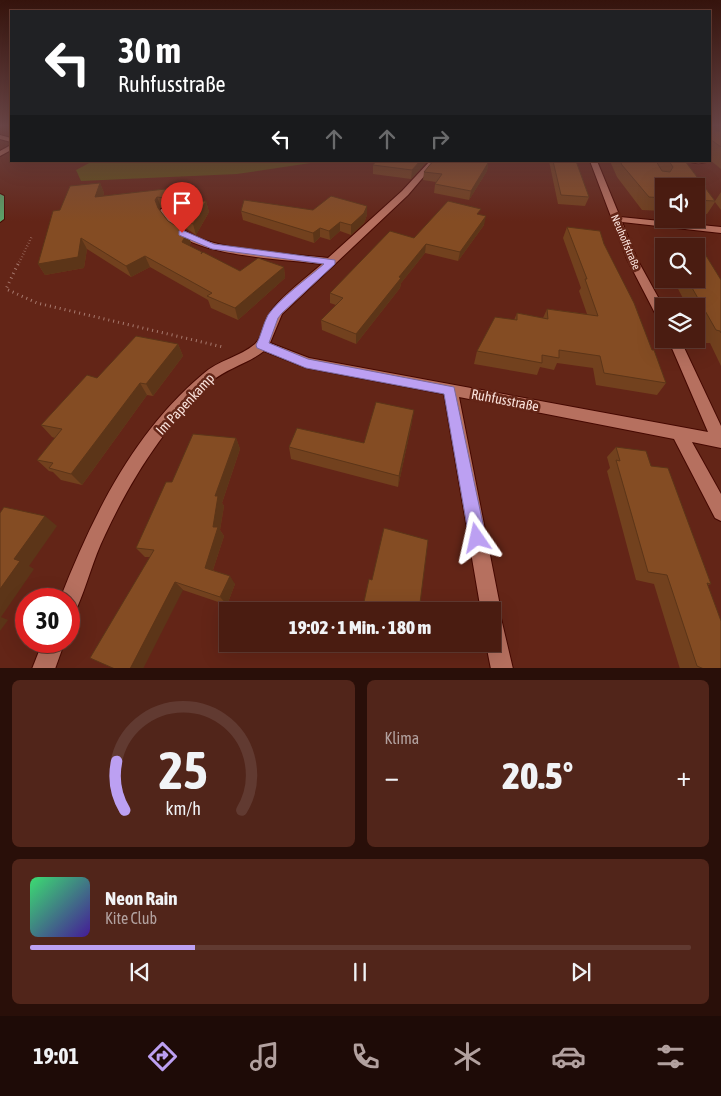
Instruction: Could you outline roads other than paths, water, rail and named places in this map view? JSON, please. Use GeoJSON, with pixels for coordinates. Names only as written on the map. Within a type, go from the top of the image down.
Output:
{"type":"FeatureCollection","features":[{"type":"Feature","properties":{"kind":"main road"},"geometry":{"type":"LineString","coordinates":[[0,196],[0,219]]}},
{"type":"Feature","properties":{"kind":"street"},"geometry":{"type":"LineString","coordinates":[[262,345],[266,339],[272,318],[278,311],[409,189],[433,162]]}},
{"type":"Feature","properties":{"kind":"street","name":"Neuhoffstraße"},"geometry":{"type":"LineString","coordinates":[[593,162],[632,259],[655,302]]}},
{"type":"Feature","properties":{"kind":"street"},"geometry":{"type":"LineString","coordinates":[[164,211],[168,219],[182,233],[212,247],[332,262]]}},
{"type":"Feature","properties":{"kind":"street"},"geometry":{"type":"LineString","coordinates":[[616,218],[721,230]]}},
{"type":"Feature","properties":{"kind":"street","name":"Ruhfusstraße"},"geometry":{"type":"LineString","coordinates":[[262,345],[306,363],[720,441]]}},
{"type":"Feature","properties":{"kind":"street","name":"Im Papenkamp"},"geometry":{"type":"LineString","coordinates":[[75,588],[105,516],[127,474],[149,444],[208,377],[227,363],[249,354],[262,345]]}},
{"type":"Feature","properties":{"kind":"street"},"geometry":{"type":"LineString","coordinates":[[678,348],[720,441]]}},
{"type":"Feature","properties":{"kind":"street"},"geometry":{"type":"LineString","coordinates":[[450,390],[489,602]]}},
{"type":"Feature","properties":{"kind":"street"},"geometry":{"type":"LineString","coordinates":[[679,433],[721,512]]}},
{"type":"Feature","properties":{"kind":"street"},"geometry":{"type":"LineString","coordinates":[[499,652],[502,668]]}},
{"type":"Feature","properties":{"kind":"street"},"geometry":{"type":"LineString","coordinates":[[43,668],[49,653]]}}]}
